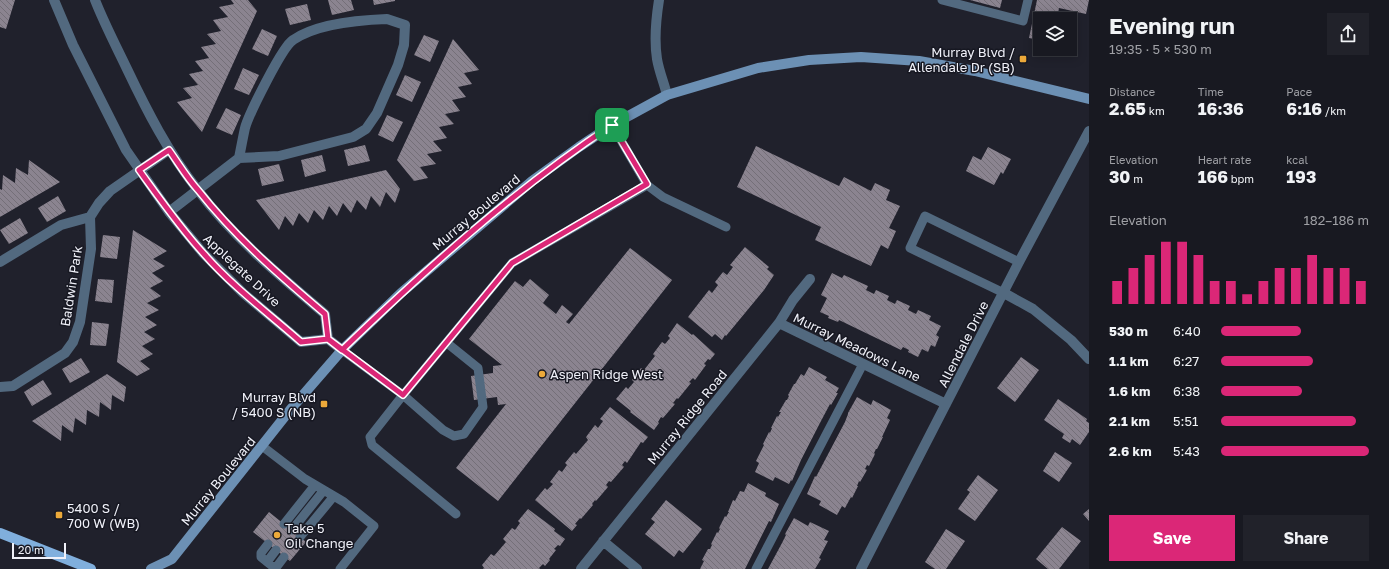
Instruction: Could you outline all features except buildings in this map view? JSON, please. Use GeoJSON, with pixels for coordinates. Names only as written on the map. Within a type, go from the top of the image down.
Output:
{"type":"FeatureCollection","features":[{"type":"Feature","properties":{"kind":"main road","name":"Murray Boulevard"},"geometry":{"type":"LineString","coordinates":[[151,569],[171,564],[262,446],[342,350],[401,293],[532,181],[612,125],[667,95],[758,68],[809,60],[861,57],[920,61],[975,71],[1089,99]]}},
{"type":"Feature","properties":{"kind":"main road"},"geometry":{"type":"LineString","coordinates":[[0,533],[91,569]]}},
{"type":"Feature","properties":{"kind":"street","name":"Applegate Drive"},"geometry":{"type":"LineString","coordinates":[[57,1],[73,45],[102,105],[126,150],[169,212],[203,253],[223,274],[301,342],[328,339],[325,314],[269,267],[218,214],[197,189],[169,150],[142,100],[95,0]]}},
{"type":"Feature","properties":{"kind":"street"},"geometry":{"type":"LineString","coordinates":[[659,0],[656,18],[657,58],[667,95]]}},
{"type":"Feature","properties":{"kind":"street"},"geometry":{"type":"LineString","coordinates":[[169,212],[239,158],[279,156],[354,137],[366,129],[377,113],[398,65],[404,45],[405,26],[387,19],[364,20],[308,32],[292,41],[280,55],[246,127],[239,158]]}},
{"type":"Feature","properties":{"kind":"street","name":"Allendale Drive"},"geometry":{"type":"LineString","coordinates":[[860,569],[1019,262],[1089,131]]}},
{"type":"Feature","properties":{"kind":"street"},"geometry":{"type":"LineString","coordinates":[[0,262],[61,225],[90,217],[99,203],[110,192],[169,150]]}},
{"type":"Feature","properties":{"kind":"street","name":"Baldwin Park"},"geometry":{"type":"LineString","coordinates":[[0,388],[13,386],[65,353],[74,342],[80,322],[91,249],[90,217]]}},
{"type":"Feature","properties":{"kind":"street","name":"Murray Ridge Road"},"geometry":{"type":"LineString","coordinates":[[581,569],[779,323],[793,300],[810,279]]}},
{"type":"Feature","properties":{"kind":"street"},"geometry":{"type":"LineString","coordinates":[[1004,293],[1033,309],[1071,340],[1089,359]]}},
{"type":"Feature","properties":{"kind":"street","name":"Murray Meadows Lane"},"geometry":{"type":"LineString","coordinates":[[779,323],[946,404]]}},
{"type":"Feature","properties":{"kind":"street"},"geometry":{"type":"LineString","coordinates":[[328,339],[342,350]]}},
{"type":"Feature","properties":{"kind":"street"},"geometry":{"type":"LineString","coordinates":[[603,541],[637,569]]}},
{"type":"Feature","properties":{"kind":"lane"},"geometry":{"type":"LineString","coordinates":[[942,0],[1023,21],[1028,0]]}},
{"type":"Feature","properties":{"kind":"lane"},"geometry":{"type":"LineString","coordinates":[[612,125],[647,184],[663,197],[726,227]]}},
{"type":"Feature","properties":{"kind":"lane"},"geometry":{"type":"LineString","coordinates":[[456,514],[372,445],[370,437],[512,263],[647,184]]}},
{"type":"Feature","properties":{"kind":"lane"},"geometry":{"type":"LineString","coordinates":[[1004,293],[910,248],[925,216],[1019,262]]}},
{"type":"Feature","properties":{"kind":"lane"},"geometry":{"type":"LineString","coordinates":[[342,350],[403,395],[443,430],[454,436],[464,434],[482,407],[478,368],[447,343]]}},
{"type":"Feature","properties":{"kind":"lane"},"geometry":{"type":"LineString","coordinates":[[756,569],[862,364]]}},
{"type":"Feature","properties":{"kind":"lane"},"geometry":{"type":"LineString","coordinates":[[262,446],[305,479],[344,502],[374,526],[340,569]]}},
{"type":"Feature","properties":{"kind":"lane"},"geometry":{"type":"LineString","coordinates":[[284,524],[315,485]]}},
{"type":"Feature","properties":{"kind":"lane"},"geometry":{"type":"LineString","coordinates":[[292,530],[324,490]]}},
{"type":"Feature","properties":{"kind":"lane"},"geometry":{"type":"LineString","coordinates":[[300,537],[334,496]]}},
{"type":"Feature","properties":{"kind":"lane"},"geometry":{"type":"LineString","coordinates":[[268,544],[260,555],[267,562],[276,569],[284,557]]}},
{"type":"Feature","properties":{"kind":"lane"},"geometry":{"type":"LineString","coordinates":[[267,562],[276,550]]}},
{"type":"Feature","properties":{"kind":"place","name":"Murray Blvd / Allendale Dr (SB)"},"geometry":{"type":"Point","coordinates":[1023,59]}},
{"type":"Feature","properties":{"kind":"place","name":"Aspen Ridge West"},"geometry":{"type":"Point","coordinates":[542,374]}},
{"type":"Feature","properties":{"kind":"place","name":"Murray Blvd / 5400 S (NB)"},"geometry":{"type":"Point","coordinates":[324,404]}},
{"type":"Feature","properties":{"kind":"place","name":"5400 S / 700 W (WB)"},"geometry":{"type":"Point","coordinates":[59,515]}},
{"type":"Feature","properties":{"kind":"place","name":"Take 5 Oil Change"},"geometry":{"type":"Point","coordinates":[277,535]}},
{"type":"Feature","properties":{"kind":"route"},"geometry":{"type":"LineString","coordinates":[[612,125],[532,181],[401,293],[342,350],[328,339],[325,314],[269,267],[218,214],[197,189],[169,150],[139,170],[182,229],[223,274],[243,293],[301,342],[328,339],[342,350],[403,395],[512,263],[647,184],[612,125]]}}]}
